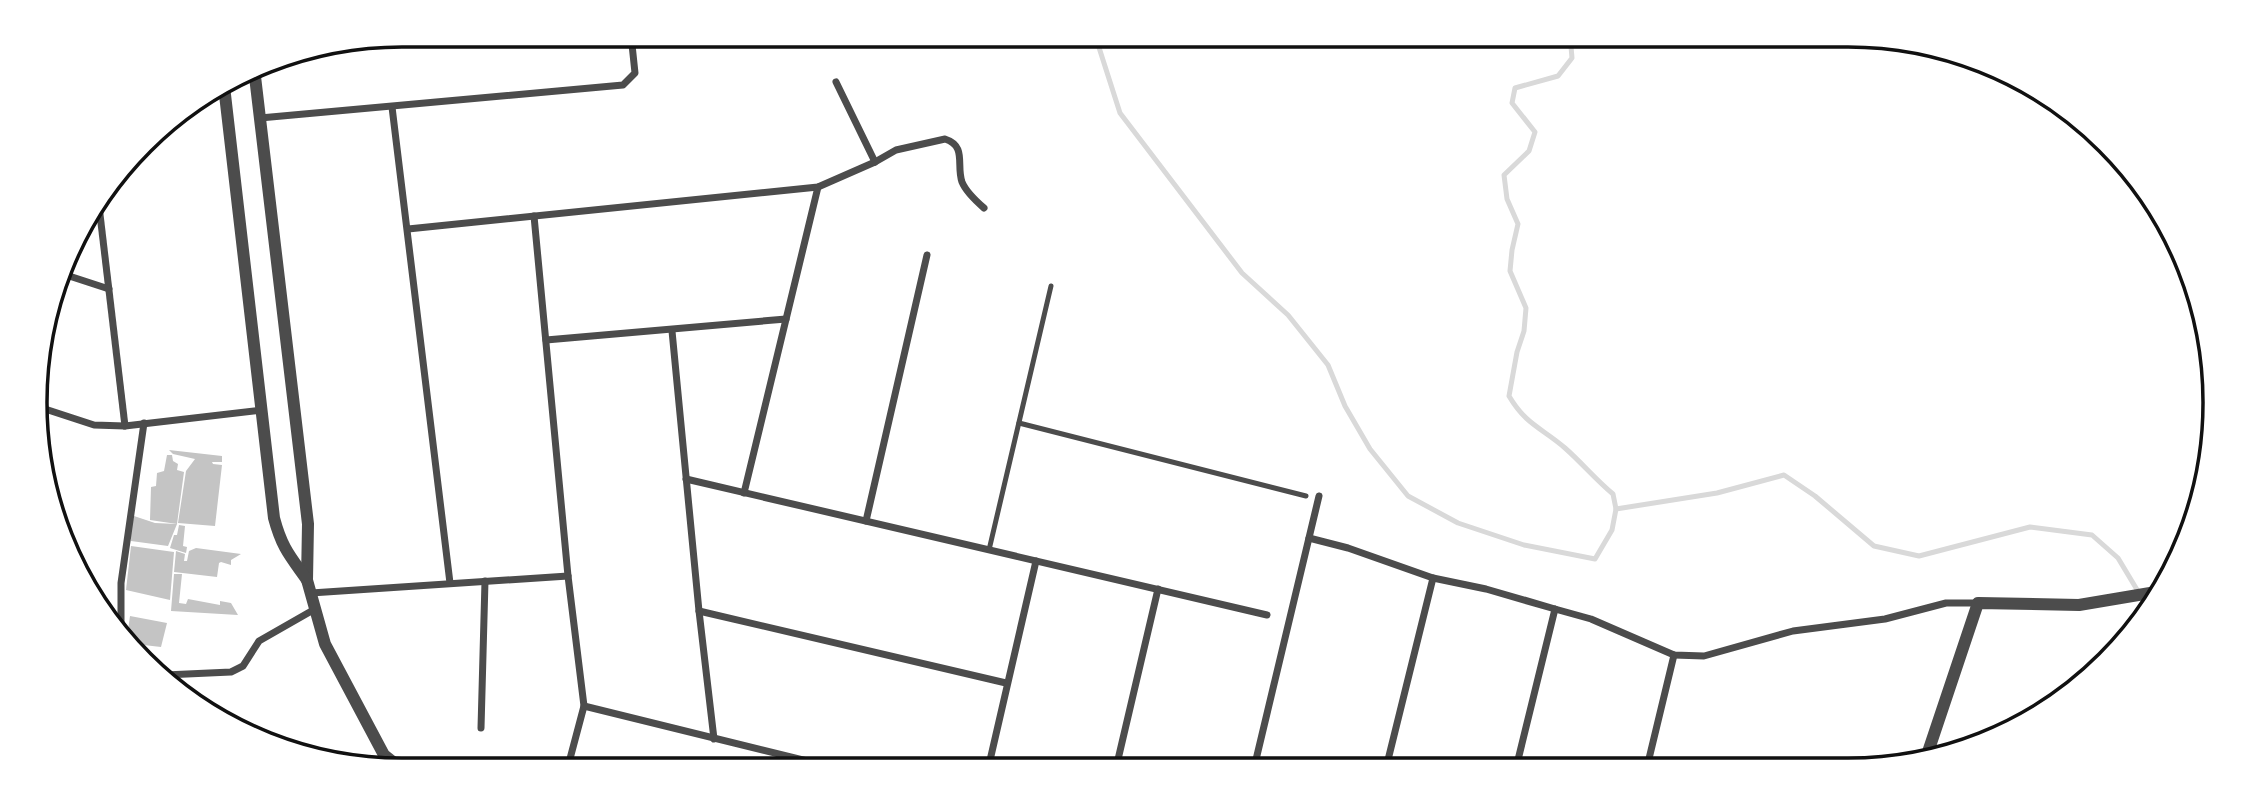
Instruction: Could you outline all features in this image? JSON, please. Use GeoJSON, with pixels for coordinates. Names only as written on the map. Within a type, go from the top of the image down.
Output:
{"type":"FeatureCollection","features":[{"type":"Feature","properties":{"kind":"street"},"geometry":{"type":"LineString","coordinates":[[260,118],[623,85],[635,73],[632,47]]}},
{"type":"Feature","properties":{"kind":"street"},"geometry":{"type":"LineString","coordinates":[[255,79],[308,524],[309,586],[325,644],[387,757]]}},
{"type":"Feature","properties":{"kind":"street"},"geometry":{"type":"LineString","coordinates":[[836,82],[875,162]]}},
{"type":"Feature","properties":{"kind":"street"},"geometry":{"type":"LineString","coordinates":[[226,94],[274,518],[287,555],[309,586]]}},
{"type":"Feature","properties":{"kind":"street"},"geometry":{"type":"LineString","coordinates":[[392,107],[450,583]]}},
{"type":"Feature","properties":{"kind":"street"},"geometry":{"type":"LineString","coordinates":[[408,229],[818,187],[875,162],[895,150],[945,139],[953,141],[960,150],[962,182],[971,196],[984,208]]}},
{"type":"Feature","properties":{"kind":"street"},"geometry":{"type":"LineString","coordinates":[[744,493],[818,187]]}},
{"type":"Feature","properties":{"kind":"street"},"geometry":{"type":"LineString","coordinates":[[100,216],[125,426]]}},
{"type":"Feature","properties":{"kind":"street"},"geometry":{"type":"LineString","coordinates":[[534,216],[568,576],[584,706],[570,758]]}},
{"type":"Feature","properties":{"kind":"street"},"geometry":{"type":"LineString","coordinates":[[866,521],[926,255]]}},
{"type":"Feature","properties":{"kind":"street"},"geometry":{"type":"LineString","coordinates":[[70,276],[109,289]]}},
{"type":"Feature","properties":{"kind":"street"},"geometry":{"type":"LineString","coordinates":[[545,340],[786,319]]}},
{"type":"Feature","properties":{"kind":"street"},"geometry":{"type":"LineString","coordinates":[[672,331],[699,611],[715,739]]}},
{"type":"Feature","properties":{"kind":"street"},"geometry":{"type":"LineString","coordinates":[[47,410],[94,425],[125,426],[262,410]]}},
{"type":"Feature","properties":{"kind":"street"},"geometry":{"type":"LineString","coordinates":[[121,619],[121,583],[144,424]]}},
{"type":"Feature","properties":{"kind":"street"},"geometry":{"type":"LineString","coordinates":[[686,479],[1267,615]]}},
{"type":"Feature","properties":{"kind":"street"},"geometry":{"type":"LineString","coordinates":[[1256,758],[1319,496]]}},
{"type":"Feature","properties":{"kind":"street"},"geometry":{"type":"LineString","coordinates":[[1309,538],[1348,548],[1433,578],[1591,619],[1674,654],[1704,656],[1793,631],[1885,619],[1946,603],[2079,605],[2147,594]]}},
{"type":"Feature","properties":{"kind":"street"},"geometry":{"type":"LineString","coordinates":[[990,758],[1036,561]]}},
{"type":"Feature","properties":{"kind":"street"},"geometry":{"type":"LineString","coordinates":[[309,586],[450,583],[568,576]]}},
{"type":"Feature","properties":{"kind":"street"},"geometry":{"type":"LineString","coordinates":[[1388,758],[1433,578]]}},
{"type":"Feature","properties":{"kind":"street"},"geometry":{"type":"LineString","coordinates":[[481,728],[485,581]]}},
{"type":"Feature","properties":{"kind":"street"},"geometry":{"type":"LineString","coordinates":[[1118,758],[1158,589]]}},
{"type":"Feature","properties":{"kind":"street"},"geometry":{"type":"LineString","coordinates":[[1929,748],[1978,603]]}},
{"type":"Feature","properties":{"kind":"street"},"geometry":{"type":"LineString","coordinates":[[174,675],[231,672],[243,666],[250,652],[264,637],[315,609]]}},
{"type":"Feature","properties":{"kind":"street"},"geometry":{"type":"LineString","coordinates":[[1518,758],[1555,609]]}},
{"type":"Feature","properties":{"kind":"street"},"geometry":{"type":"LineString","coordinates":[[699,611],[1006,683]]}},
{"type":"Feature","properties":{"kind":"street"},"geometry":{"type":"LineString","coordinates":[[1649,758],[1674,654]]}},
{"type":"Feature","properties":{"kind":"street"},"geometry":{"type":"LineString","coordinates":[[584,706],[794,758]]}},
{"type":"Feature","properties":{"kind":"lane"},"geometry":{"type":"LineString","coordinates":[[989,550],[1051,286]]}},
{"type":"Feature","properties":{"kind":"lane"},"geometry":{"type":"LineString","coordinates":[[1019,423],[1306,495]]}},
{"type":"Feature","properties":{"kind":"building"},"geometry":{"type":"Polygon","coordinates":[[[169,450],[222,456],[222,462],[212,462],[222,465],[215,526],[178,523],[186,471],[195,459],[173,454],[169,450]]]}},
{"type":"Feature","properties":{"kind":"building"},"geometry":{"type":"Polygon","coordinates":[[[167,455],[172,455],[173,461],[178,464],[177,470],[184,472],[177,524],[150,520],[151,487],[156,486],[157,473],[164,471],[167,455]]]}},
{"type":"Feature","properties":{"kind":"building"},"geometry":{"type":"Polygon","coordinates":[[[134,516],[155,523],[177,524],[168,546],[131,541],[130,530],[134,516]]]}},
{"type":"Feature","properties":{"kind":"building"},"geometry":{"type":"Polygon","coordinates":[[[179,525],[185,526],[183,546],[187,547],[186,553],[170,548],[179,525]]]}},
{"type":"Feature","properties":{"kind":"building"},"geometry":{"type":"Polygon","coordinates":[[[131,546],[174,552],[170,600],[126,590],[131,546]]]}},
{"type":"Feature","properties":{"kind":"building"},"geometry":{"type":"Polygon","coordinates":[[[196,548],[241,554],[231,560],[231,565],[219,563],[217,577],[174,572],[176,551],[185,554],[184,561],[187,561],[189,551],[196,548]]]}},
{"type":"Feature","properties":{"kind":"building"},"geometry":{"type":"Polygon","coordinates":[[[174,574],[182,574],[179,603],[186,604],[188,599],[220,605],[220,601],[231,603],[238,615],[171,611],[174,574]]]}},
{"type":"Feature","properties":{"kind":"building"},"geometry":{"type":"Polygon","coordinates":[[[130,616],[167,623],[161,647],[142,645],[128,628],[130,616]]]}},
{"type":"Feature","properties":{"kind":"waterway"},"geometry":{"type":"LineString","coordinates":[[1099,47],[1120,113],[1242,273],[1288,315],[1328,365],[1345,406],[1370,449],[1408,496],[1458,523],[1524,545],[1595,559],[1612,530],[1616,509],[1717,493],[1784,475],[1815,496],[1874,546],[1919,556],[2030,527],[2092,535],[2118,558],[2143,600]]}},
{"type":"Feature","properties":{"kind":"waterway"},"geometry":{"type":"LineString","coordinates":[[1571,47],[1572,58],[1558,76],[1515,88],[1512,103],[1535,132],[1529,151],[1504,175],[1507,199],[1518,224],[1510,271],[1526,308],[1524,331],[1509,396],[1528,420],[1565,448],[1613,494],[1616,509]]}}]}
